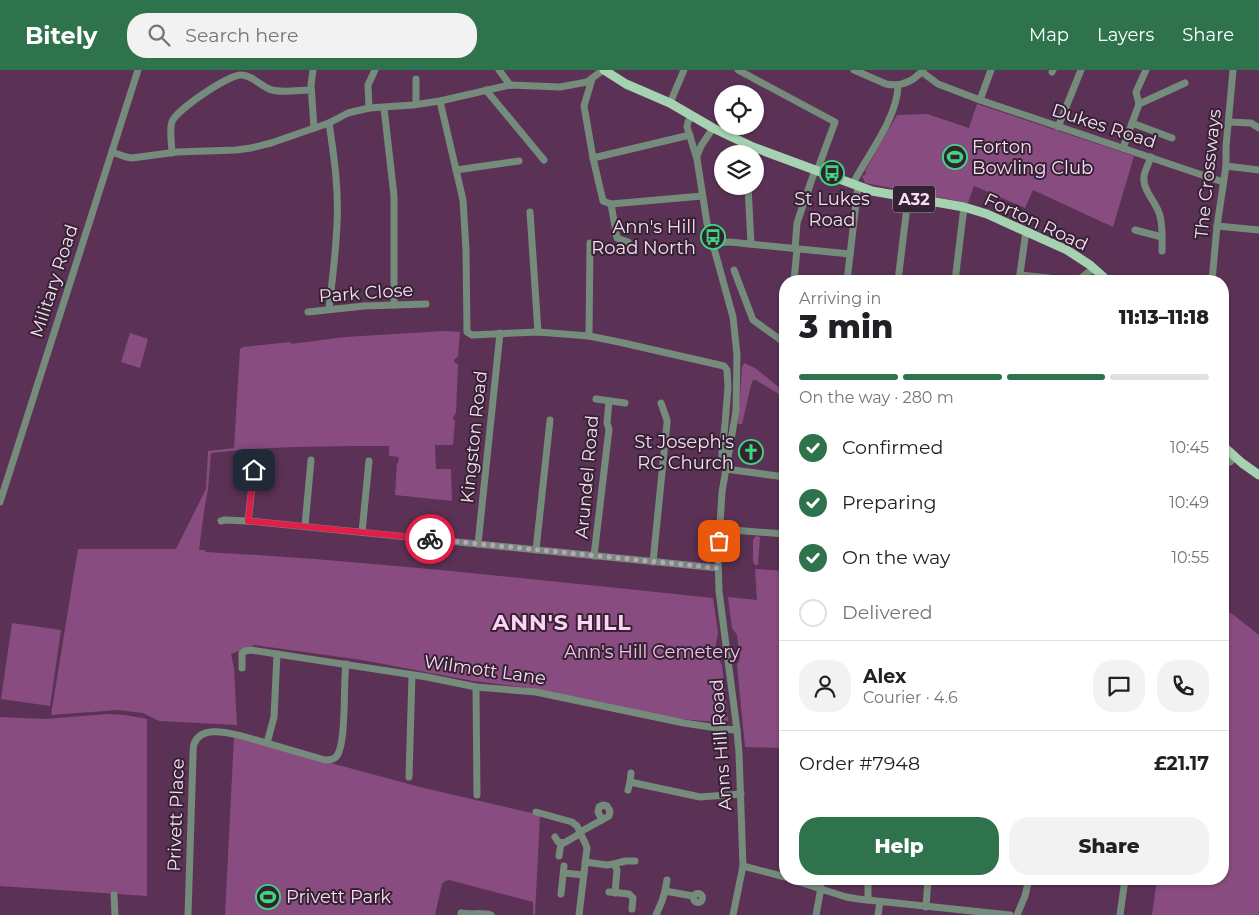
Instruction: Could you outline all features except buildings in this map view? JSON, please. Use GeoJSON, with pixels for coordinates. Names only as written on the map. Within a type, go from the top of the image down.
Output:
{"type":"FeatureCollection","features":[{"type":"Feature","properties":{"kind":"main road","name":"A32"},"geometry":{"type":"LineString","coordinates":[[603,70],[626,84],[670,103],[691,116]]}},
{"type":"Feature","properties":{"kind":"main road","name":"Forton Road"},"geometry":{"type":"LineString","coordinates":[[691,116],[743,145]]}},
{"type":"Feature","properties":{"kind":"main road","name":"Forton Road"},"geometry":{"type":"LineString","coordinates":[[764,154],[880,193],[964,207],[987,214],[1066,250],[1102,275]]}},
{"type":"Feature","properties":{"kind":"main road"},"geometry":{"type":"LineString","coordinates":[[1229,451],[1259,475]]}},
{"type":"Feature","properties":{"kind":"street","name":"Military Road"},"geometry":{"type":"LineString","coordinates":[[0,502],[138,70]]}},
{"type":"Feature","properties":{"kind":"street"},"geometry":{"type":"LineString","coordinates":[[313,70],[311,90],[314,128]]}},
{"type":"Feature","properties":{"kind":"street"},"geometry":{"type":"LineString","coordinates":[[369,108],[368,85],[375,70]]}},
{"type":"Feature","properties":{"kind":"street"},"geometry":{"type":"LineString","coordinates":[[499,70],[510,85]]}},
{"type":"Feature","properties":{"kind":"street"},"geometry":{"type":"LineString","coordinates":[[112,152],[131,158],[172,153],[251,148],[271,144],[329,123],[348,113],[369,108],[440,101],[510,85],[560,87],[587,82],[603,70]]}},
{"type":"Feature","properties":{"kind":"street"},"geometry":{"type":"LineString","coordinates":[[670,103],[684,70]]}},
{"type":"Feature","properties":{"kind":"street"},"geometry":{"type":"LineString","coordinates":[[738,70],[835,122],[797,223],[794,275]]}},
{"type":"Feature","properties":{"kind":"street"},"geometry":{"type":"LineString","coordinates":[[854,70],[886,84],[898,85],[911,81],[922,71]]}},
{"type":"Feature","properties":{"kind":"street"},"geometry":{"type":"LineString","coordinates":[[980,100],[991,70]]}},
{"type":"Feature","properties":{"kind":"street"},"geometry":{"type":"LineString","coordinates":[[1058,127],[1081,70]]}},
{"type":"Feature","properties":{"kind":"street"},"geometry":{"type":"LineString","coordinates":[[1123,148],[1139,104],[1136,92],[1146,70]]}},
{"type":"Feature","properties":{"kind":"street","name":"The Crossways"},"geometry":{"type":"LineString","coordinates":[[1213,275],[1217,226],[1226,166],[1233,70]]}},
{"type":"Feature","properties":{"kind":"street","name":"Dukes Road"},"geometry":{"type":"LineString","coordinates":[[922,71],[938,84],[980,100],[1223,182]]}},
{"type":"Feature","properties":{"kind":"street"},"geometry":{"type":"LineString","coordinates":[[172,153],[171,124],[174,117],[202,95],[230,77],[238,75],[247,76],[276,91],[311,90]]}},
{"type":"Feature","properties":{"kind":"street"},"geometry":{"type":"LineString","coordinates":[[416,79],[416,104]]}},
{"type":"Feature","properties":{"kind":"street"},"geometry":{"type":"LineString","coordinates":[[592,79],[584,106],[603,201],[611,204],[702,196]]}},
{"type":"Feature","properties":{"kind":"street"},"geometry":{"type":"LineString","coordinates":[[1139,104],[1185,83]]}},
{"type":"Feature","properties":{"kind":"street"},"geometry":{"type":"LineString","coordinates":[[848,275],[856,202],[856,178],[890,119],[898,94],[898,85]]}},
{"type":"Feature","properties":{"kind":"street"},"geometry":{"type":"LineString","coordinates":[[486,90],[544,160]]}},
{"type":"Feature","properties":{"kind":"street"},"geometry":{"type":"LineString","coordinates":[[440,101],[463,207],[467,283],[466,330],[469,334],[538,332],[589,336],[722,365],[727,368],[728,374],[727,410],[722,457],[728,459]]}},
{"type":"Feature","properties":{"kind":"street"},"geometry":{"type":"LineString","coordinates":[[384,108],[394,196],[394,305]]}},
{"type":"Feature","properties":{"kind":"street","name":"Anns Hill Road"},"geometry":{"type":"LineString","coordinates":[[691,116],[687,124],[697,159],[707,222],[730,302],[736,337],[738,371],[734,424],[721,496],[718,568],[719,591],[738,730],[741,794],[743,866],[733,915]]}},
{"type":"Feature","properties":{"kind":"street"},"geometry":{"type":"LineString","coordinates":[[1229,122],[1251,123],[1259,128]]}},
{"type":"Feature","properties":{"kind":"street"},"geometry":{"type":"LineString","coordinates":[[329,123],[336,177],[337,224],[329,309]]}},
{"type":"Feature","properties":{"kind":"street"},"geometry":{"type":"LineString","coordinates":[[1132,123],[1172,138]]}},
{"type":"Feature","properties":{"kind":"street"},"geometry":{"type":"LineString","coordinates":[[697,159],[699,148],[712,128]]}},
{"type":"Feature","properties":{"kind":"street"},"geometry":{"type":"LineString","coordinates":[[593,158],[690,135]]}},
{"type":"Feature","properties":{"kind":"street"},"geometry":{"type":"LineString","coordinates":[[1151,157],[1144,176],[1144,184],[1160,217],[1162,251]]}},
{"type":"Feature","properties":{"kind":"street"},"geometry":{"type":"LineString","coordinates":[[456,170],[519,160]]}},
{"type":"Feature","properties":{"kind":"street"},"geometry":{"type":"LineString","coordinates":[[1226,166],[1259,170]]}},
{"type":"Feature","properties":{"kind":"street"},"geometry":{"type":"LineString","coordinates":[[748,195],[751,244]]}},
{"type":"Feature","properties":{"kind":"street"},"geometry":{"type":"LineString","coordinates":[[899,275],[908,198]]}},
{"type":"Feature","properties":{"kind":"street"},"geometry":{"type":"LineString","coordinates":[[611,204],[617,238],[628,242]]}},
{"type":"Feature","properties":{"kind":"street"},"geometry":{"type":"LineString","coordinates":[[956,275],[964,207]]}},
{"type":"Feature","properties":{"kind":"street"},"geometry":{"type":"LineString","coordinates":[[530,212],[538,332]]}},
{"type":"Feature","properties":{"kind":"street"},"geometry":{"type":"LineString","coordinates":[[1217,226],[1259,230]]}},
{"type":"Feature","properties":{"kind":"street"},"geometry":{"type":"LineString","coordinates":[[1135,230],[1162,237]]}},
{"type":"Feature","properties":{"kind":"street"},"geometry":{"type":"LineString","coordinates":[[1019,275],[1026,231]]}},
{"type":"Feature","properties":{"kind":"street"},"geometry":{"type":"LineString","coordinates":[[713,243],[730,242],[850,254]]}},
{"type":"Feature","properties":{"kind":"street"},"geometry":{"type":"LineString","coordinates":[[589,336],[590,243]]}},
{"type":"Feature","properties":{"kind":"street"},"geometry":{"type":"LineString","coordinates":[[1085,275],[1094,268]]}},
{"type":"Feature","properties":{"kind":"street"},"geometry":{"type":"LineString","coordinates":[[734,270],[753,320],[779,338]]}},
{"type":"Feature","properties":{"kind":"street","name":"Park Close"},"geometry":{"type":"LineString","coordinates":[[308,312],[329,309],[426,304]]}},
{"type":"Feature","properties":{"kind":"street","name":"Kingston Road"},"geometry":{"type":"LineString","coordinates":[[478,544],[500,333]]}},
{"type":"Feature","properties":{"kind":"street","name":"Arundel Road"},"geometry":{"type":"LineString","coordinates":[[596,399],[625,403]]}},
{"type":"Feature","properties":{"kind":"street","name":"Arundel Road"},"geometry":{"type":"LineString","coordinates":[[594,556],[608,429],[609,401]]}},
{"type":"Feature","properties":{"kind":"street"},"geometry":{"type":"LineString","coordinates":[[653,562],[668,423],[661,403]]}},
{"type":"Feature","properties":{"kind":"street"},"geometry":{"type":"LineString","coordinates":[[536,550],[550,420]]}},
{"type":"Feature","properties":{"kind":"street"},"geometry":{"type":"LineString","coordinates":[[1229,462],[1235,457]]}},
{"type":"Feature","properties":{"kind":"street"},"geometry":{"type":"LineString","coordinates":[[305,526],[311,460]]}},
{"type":"Feature","properties":{"kind":"street"},"geometry":{"type":"LineString","coordinates":[[362,532],[369,461]]}},
{"type":"Feature","properties":{"kind":"street"},"geometry":{"type":"LineString","coordinates":[[248,521],[254,470],[251,462]]}},
{"type":"Feature","properties":{"kind":"street"},"geometry":{"type":"LineString","coordinates":[[726,469],[779,476]]}},
{"type":"Feature","properties":{"kind":"street"},"geometry":{"type":"LineString","coordinates":[[221,521],[248,521],[305,526],[718,568]]}},
{"type":"Feature","properties":{"kind":"street"},"geometry":{"type":"LineString","coordinates":[[719,529],[779,534]]}},
{"type":"Feature","properties":{"kind":"street","name":"Wilmott Lane"},"geometry":{"type":"LineString","coordinates":[[242,668],[242,654],[245,650],[251,650],[346,664],[476,687],[536,692],[684,723],[738,730]]}},
{"type":"Feature","properties":{"kind":"street"},"geometry":{"type":"LineString","coordinates":[[277,654],[274,717],[267,743],[325,760],[337,755],[343,737],[346,664]]}},
{"type":"Feature","properties":{"kind":"street"},"geometry":{"type":"LineString","coordinates":[[409,777],[412,675]]}},
{"type":"Feature","properties":{"kind":"street"},"geometry":{"type":"LineString","coordinates":[[476,687],[478,795]]}},
{"type":"Feature","properties":{"kind":"street","name":"Privett Place"},"geometry":{"type":"LineString","coordinates":[[188,915],[194,746],[197,738],[202,734],[217,732],[238,735],[267,743]]}},
{"type":"Feature","properties":{"kind":"street"},"geometry":{"type":"LineString","coordinates":[[628,790],[631,773]]}},
{"type":"Feature","properties":{"kind":"street"},"geometry":{"type":"LineString","coordinates":[[630,782],[700,797],[741,794]]}},
{"type":"Feature","properties":{"kind":"street"},"geometry":{"type":"LineString","coordinates":[[536,812],[572,822],[581,833],[587,848],[579,915]]}},
{"type":"Feature","properties":{"kind":"street"},"geometry":{"type":"LineString","coordinates":[[561,843],[602,820]]}},
{"type":"Feature","properties":{"kind":"street"},"geometry":{"type":"LineString","coordinates":[[555,837],[561,843]]}},
{"type":"Feature","properties":{"kind":"street"},"geometry":{"type":"LineString","coordinates":[[559,856],[561,843]]}},
{"type":"Feature","properties":{"kind":"street"},"geometry":{"type":"LineString","coordinates":[[586,862],[607,865],[634,861]]}},
{"type":"Feature","properties":{"kind":"street"},"geometry":{"type":"LineString","coordinates":[[614,864],[618,870],[612,892],[629,894],[633,898],[632,909]]}},
{"type":"Feature","properties":{"kind":"street"},"geometry":{"type":"LineString","coordinates":[[743,866],[779,875]]}},
{"type":"Feature","properties":{"kind":"street"},"geometry":{"type":"LineString","coordinates":[[561,894],[564,869],[584,875]]}},
{"type":"Feature","properties":{"kind":"street"},"geometry":{"type":"LineString","coordinates":[[656,915],[665,892],[666,880]]}},
{"type":"Feature","properties":{"kind":"street"},"geometry":{"type":"LineString","coordinates":[[815,885],[846,897],[1010,915]]}},
{"type":"Feature","properties":{"kind":"street"},"geometry":{"type":"LineString","coordinates":[[868,885],[868,900]]}},
{"type":"Feature","properties":{"kind":"street"},"geometry":{"type":"LineString","coordinates":[[926,907],[928,885]]}},
{"type":"Feature","properties":{"kind":"street"},"geometry":{"type":"LineString","coordinates":[[1017,915],[1027,885]]}},
{"type":"Feature","properties":{"kind":"street"},"geometry":{"type":"LineString","coordinates":[[1120,915],[1124,885]]}},
{"type":"Feature","properties":{"kind":"street"},"geometry":{"type":"LineString","coordinates":[[816,915],[821,888]]}},
{"type":"Feature","properties":{"kind":"street"},"geometry":{"type":"LineString","coordinates":[[665,892],[693,896]]}},
{"type":"Feature","properties":{"kind":"street"},"geometry":{"type":"LineString","coordinates":[[114,894],[115,915]]}},
{"type":"Feature","properties":{"kind":"street"},"geometry":{"type":"LineString","coordinates":[[878,915],[880,902]]}},
{"type":"Feature","properties":{"kind":"street"},"geometry":{"type":"LineString","coordinates":[[461,912],[472,915],[485,913],[491,915]]}},
{"type":"Feature","properties":{"kind":"green space"},"geometry":{"type":"Polygon","coordinates":[[[977,104],[1134,156],[1113,227],[1033,190],[1025,208],[974,186],[968,203],[865,183],[862,176],[866,174],[865,171],[897,115],[927,114],[969,128],[977,104]]]}},
{"type":"Feature","properties":{"kind":"green space"},"geometry":{"type":"Polygon","coordinates":[[[444,331],[460,332],[458,356],[454,360],[458,364],[456,413],[453,417],[455,420],[453,445],[435,445],[436,469],[451,469],[452,501],[395,495],[399,457],[389,456],[389,446],[322,446],[211,453],[199,550],[396,566],[713,598],[718,633],[716,651],[722,665],[728,721],[726,723],[681,719],[522,687],[473,681],[362,660],[254,645],[231,654],[234,668],[237,725],[159,721],[143,713],[118,710],[51,715],[78,549],[176,549],[206,489],[208,451],[234,448],[240,349],[243,347],[291,342],[291,344],[345,337],[444,331]]]}},
{"type":"Feature","properties":{"kind":"green space"},"geometry":{"type":"Polygon","coordinates":[[[130,333],[148,339],[140,368],[121,362],[130,333]]]}},
{"type":"Feature","properties":{"kind":"green space"},"geometry":{"type":"Polygon","coordinates":[[[744,363],[755,368],[779,387],[779,394],[753,380],[742,424],[738,424],[742,367],[744,363]]]}},
{"type":"Feature","properties":{"kind":"green space"},"geometry":{"type":"Polygon","coordinates":[[[756,536],[760,537],[758,565],[755,565],[753,561],[753,540],[756,536]]]}},
{"type":"Feature","properties":{"kind":"green space","name":"Ann's Hill Cemetery"},"geometry":{"type":"Polygon","coordinates":[[[755,569],[779,571],[779,748],[745,747],[737,665],[740,658],[737,635],[732,628],[728,597],[757,600],[755,569]]]}},
{"type":"Feature","properties":{"kind":"green space"},"geometry":{"type":"Polygon","coordinates":[[[1229,613],[1231,613],[1259,635],[1259,915],[1152,915],[1156,885],[1229,885],[1229,613]]]}},
{"type":"Feature","properties":{"kind":"green space"},"geometry":{"type":"Polygon","coordinates":[[[12,623],[61,630],[50,706],[1,699],[12,623]]]}},
{"type":"Feature","properties":{"kind":"green space"},"geometry":{"type":"Polygon","coordinates":[[[108,714],[147,719],[147,896],[0,886],[0,717],[45,719],[108,714]]]}},
{"type":"Feature","properties":{"kind":"green space","name":"Privett Park"},"geometry":{"type":"Polygon","coordinates":[[[234,737],[420,787],[540,815],[535,915],[533,915],[533,902],[449,880],[442,884],[435,915],[225,915],[234,737]]]}},
{"type":"Feature","properties":{"kind":"way so far"},"geometry":{"type":"LineString","coordinates":[[430,539],[718,568],[719,541]]}},
{"type":"Feature","properties":{"kind":"place","name":"Forton Bowling Club"},"geometry":{"type":"Point","coordinates":[955,157]}},
{"type":"Feature","properties":{"kind":"place","name":"St Lukes Road"},"geometry":{"type":"Point","coordinates":[832,173]}},
{"type":"Feature","properties":{"kind":"place","name":"Ann's Hill Road North"},"geometry":{"type":"Point","coordinates":[713,237]}},
{"type":"Feature","properties":{"kind":"place","name":"St Joseph's RC Church"},"geometry":{"type":"Point","coordinates":[751,452]}},
{"type":"Feature","properties":{"kind":"place","name":"Privett Park"},"geometry":{"type":"Point","coordinates":[268,897]}},
{"type":"Feature","properties":{"kind":"district","name":"ANN'S HILL"},"geometry":{"type":"Point","coordinates":[562,622]}},
{"type":"Feature","properties":{"kind":"route"},"geometry":{"type":"LineString","coordinates":[[254,470],[248,521],[430,539]]}}]}
